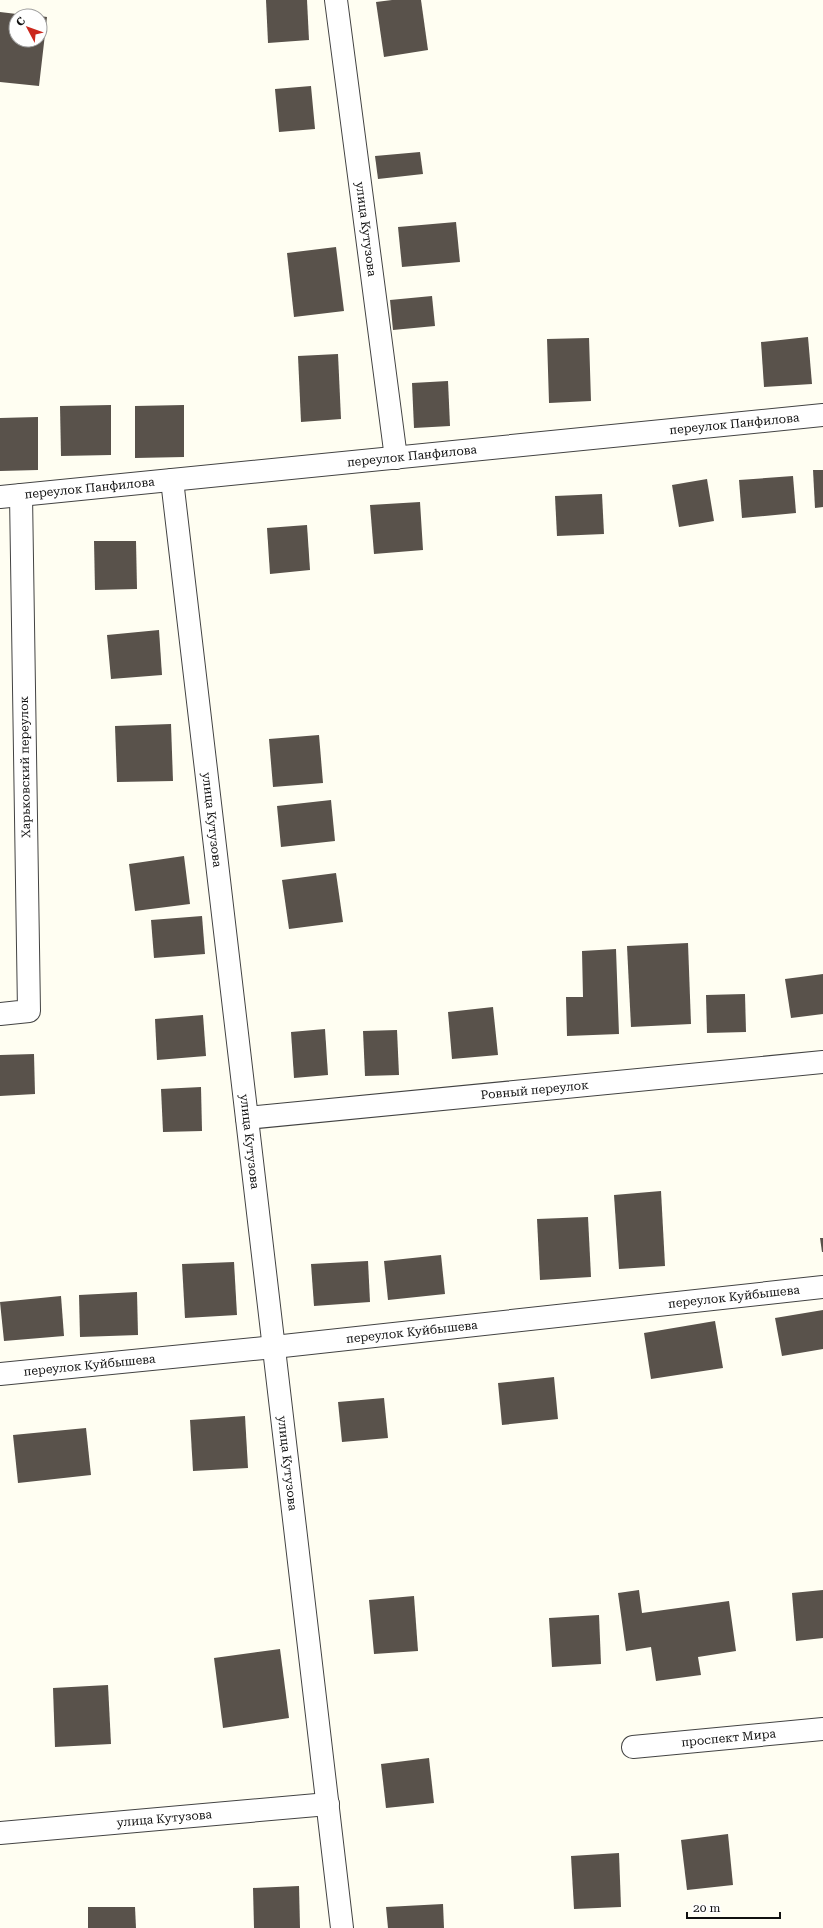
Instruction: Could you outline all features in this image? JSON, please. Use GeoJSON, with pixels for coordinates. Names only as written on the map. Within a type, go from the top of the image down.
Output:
{"type":"FeatureCollection","features":[{"type":"Feature","properties":{"kind":"street","name":"улица Кутузова"},"geometry":{"type":"LineString","coordinates":[[336,0],[396,458]]}},
{"type":"Feature","properties":{"kind":"street","name":"переулок Панфилова"},"geometry":{"type":"LineString","coordinates":[[10,496],[823,414]]}},
{"type":"Feature","properties":{"kind":"street","name":"улица Кутузова"},"geometry":{"type":"LineString","coordinates":[[172,480],[342,1928]]}},
{"type":"Feature","properties":{"kind":"street","name":"Харьковский переулок"},"geometry":{"type":"LineString","coordinates":[[0,1014],[29,1011],[10,496]]}},
{"type":"Feature","properties":{"kind":"street","name":"Ровный переулок"},"geometry":{"type":"LineString","coordinates":[[247,1118],[823,1062]]}},
{"type":"Feature","properties":{"kind":"street","name":"переулок Куйбышева"},"geometry":{"type":"LineString","coordinates":[[0,1374],[274,1347],[823,1287]]}},
{"type":"Feature","properties":{"kind":"street","name":"проспект Мира"},"geometry":{"type":"LineString","coordinates":[[633,1747],[823,1728]]}},
{"type":"Feature","properties":{"kind":"street","name":"улица Кутузова"},"geometry":{"type":"LineString","coordinates":[[0,1833],[328,1804]]}},
{"type":"Feature","properties":{"kind":"building"},"geometry":{"type":"Polygon","coordinates":[[[266,0],[307,0],[309,40],[268,43],[266,0]]]}},
{"type":"Feature","properties":{"kind":"building"},"geometry":{"type":"Polygon","coordinates":[[[392,0],[421,0],[428,50],[384,57],[376,2],[392,0]]]}},
{"type":"Feature","properties":{"kind":"building"},"geometry":{"type":"Polygon","coordinates":[[[0,12],[8,13],[8,48],[43,48],[39,86],[0,82],[0,12]]]}},
{"type":"Feature","properties":{"kind":"building"},"geometry":{"type":"Polygon","coordinates":[[[311,86],[315,129],[279,132],[275,89],[311,86]]]}},
{"type":"Feature","properties":{"kind":"building"},"geometry":{"type":"Polygon","coordinates":[[[420,152],[423,174],[378,179],[375,156],[420,152]]]}},
{"type":"Feature","properties":{"kind":"building"},"geometry":{"type":"Polygon","coordinates":[[[456,222],[460,262],[402,267],[398,227],[456,222]]]}},
{"type":"Feature","properties":{"kind":"building"},"geometry":{"type":"Polygon","coordinates":[[[336,247],[344,311],[294,317],[287,253],[336,247]]]}},
{"type":"Feature","properties":{"kind":"building"},"geometry":{"type":"Polygon","coordinates":[[[432,296],[435,326],[393,330],[390,300],[432,296]]]}},
{"type":"Feature","properties":{"kind":"building"},"geometry":{"type":"Polygon","coordinates":[[[808,337],[812,384],[764,387],[761,342],[808,337]]]}},
{"type":"Feature","properties":{"kind":"building"},"geometry":{"type":"Polygon","coordinates":[[[589,338],[591,401],[549,403],[547,339],[589,338]]]}},
{"type":"Feature","properties":{"kind":"building"},"geometry":{"type":"Polygon","coordinates":[[[338,354],[341,419],[301,422],[298,356],[338,354]]]}},
{"type":"Feature","properties":{"kind":"building"},"geometry":{"type":"Polygon","coordinates":[[[448,381],[450,426],[414,428],[412,383],[448,381]]]}},
{"type":"Feature","properties":{"kind":"building"},"geometry":{"type":"Polygon","coordinates":[[[111,405],[111,455],[61,456],[60,406],[111,405]]]}},
{"type":"Feature","properties":{"kind":"building"},"geometry":{"type":"Polygon","coordinates":[[[184,405],[184,457],[135,458],[135,406],[184,405]]]}},
{"type":"Feature","properties":{"kind":"building"},"geometry":{"type":"Polygon","coordinates":[[[38,417],[38,470],[0,471],[0,418],[38,417]]]}},
{"type":"Feature","properties":{"kind":"building"},"geometry":{"type":"Polygon","coordinates":[[[813,470],[823,470],[823,507],[815,508],[813,470]]]}},
{"type":"Feature","properties":{"kind":"building"},"geometry":{"type":"Polygon","coordinates":[[[793,476],[796,513],[742,518],[739,480],[793,476]]]}},
{"type":"Feature","properties":{"kind":"building"},"geometry":{"type":"Polygon","coordinates":[[[707,479],[714,521],[679,527],[672,485],[707,479]]]}},
{"type":"Feature","properties":{"kind":"building"},"geometry":{"type":"Polygon","coordinates":[[[602,494],[604,534],[557,536],[555,496],[602,494]]]}},
{"type":"Feature","properties":{"kind":"building"},"geometry":{"type":"Polygon","coordinates":[[[420,502],[423,550],[374,554],[370,505],[420,502]]]}},
{"type":"Feature","properties":{"kind":"building"},"geometry":{"type":"Polygon","coordinates":[[[307,525],[310,570],[270,574],[267,528],[307,525]]]}},
{"type":"Feature","properties":{"kind":"building"},"geometry":{"type":"Polygon","coordinates":[[[94,541],[136,541],[137,589],[95,590],[94,541]]]}},
{"type":"Feature","properties":{"kind":"building"},"geometry":{"type":"Polygon","coordinates":[[[159,630],[162,675],[111,679],[107,635],[159,630]]]}},
{"type":"Feature","properties":{"kind":"building"},"geometry":{"type":"Polygon","coordinates":[[[171,724],[173,781],[117,782],[115,726],[171,724]]]}},
{"type":"Feature","properties":{"kind":"building"},"geometry":{"type":"Polygon","coordinates":[[[319,735],[323,783],[273,787],[269,739],[319,735]]]}},
{"type":"Feature","properties":{"kind":"building"},"geometry":{"type":"Polygon","coordinates":[[[331,800],[335,841],[281,847],[277,806],[331,800]]]}},
{"type":"Feature","properties":{"kind":"building"},"geometry":{"type":"Polygon","coordinates":[[[184,856],[190,904],[135,911],[129,864],[184,856]]]}},
{"type":"Feature","properties":{"kind":"building"},"geometry":{"type":"Polygon","coordinates":[[[336,873],[343,922],[289,929],[282,880],[336,873]]]}},
{"type":"Feature","properties":{"kind":"building"},"geometry":{"type":"Polygon","coordinates":[[[202,916],[205,954],[154,958],[151,920],[202,916]]]}},
{"type":"Feature","properties":{"kind":"building"},"geometry":{"type":"Polygon","coordinates":[[[688,943],[691,1024],[631,1027],[627,946],[688,943]]]}},
{"type":"Feature","properties":{"kind":"building"},"geometry":{"type":"Polygon","coordinates":[[[616,949],[619,1034],[567,1036],[566,997],[583,997],[582,951],[616,949]]]}},
{"type":"Feature","properties":{"kind":"building"},"geometry":{"type":"Polygon","coordinates":[[[823,974],[823,1014],[791,1018],[785,979],[823,974]]]}},
{"type":"Feature","properties":{"kind":"building"},"geometry":{"type":"Polygon","coordinates":[[[745,994],[746,1032],[707,1033],[706,995],[745,994]]]}},
{"type":"Feature","properties":{"kind":"building"},"geometry":{"type":"Polygon","coordinates":[[[493,1007],[498,1055],[452,1059],[448,1012],[493,1007]]]}},
{"type":"Feature","properties":{"kind":"building"},"geometry":{"type":"Polygon","coordinates":[[[203,1015],[206,1056],[157,1060],[155,1019],[203,1015]]]}},
{"type":"Feature","properties":{"kind":"building"},"geometry":{"type":"Polygon","coordinates":[[[325,1029],[328,1075],[294,1078],[291,1032],[325,1029]]]}},
{"type":"Feature","properties":{"kind":"building"},"geometry":{"type":"Polygon","coordinates":[[[397,1030],[399,1075],[365,1076],[363,1031],[397,1030]]]}},
{"type":"Feature","properties":{"kind":"building"},"geometry":{"type":"Polygon","coordinates":[[[34,1054],[35,1094],[0,1096],[0,1055],[34,1054]]]}},
{"type":"Feature","properties":{"kind":"building"},"geometry":{"type":"Polygon","coordinates":[[[201,1087],[202,1131],[163,1132],[161,1089],[201,1087]]]}},
{"type":"Feature","properties":{"kind":"building"},"geometry":{"type":"Polygon","coordinates":[[[661,1191],[665,1266],[619,1269],[614,1195],[661,1191]]]}},
{"type":"Feature","properties":{"kind":"building"},"geometry":{"type":"Polygon","coordinates":[[[588,1217],[591,1277],[540,1280],[537,1219],[588,1217]]]}},
{"type":"Feature","properties":{"kind":"building"},"geometry":{"type":"Polygon","coordinates":[[[820,1238],[823,1238],[823,1252],[822,1252],[820,1238]]]}},
{"type":"Feature","properties":{"kind":"building"},"geometry":{"type":"Polygon","coordinates":[[[441,1255],[445,1294],[388,1300],[384,1261],[441,1255]]]}},
{"type":"Feature","properties":{"kind":"building"},"geometry":{"type":"Polygon","coordinates":[[[368,1261],[370,1302],[314,1306],[311,1264],[368,1261]]]}},
{"type":"Feature","properties":{"kind":"building"},"geometry":{"type":"Polygon","coordinates":[[[234,1262],[237,1315],[185,1318],[182,1264],[234,1262]]]}},
{"type":"Feature","properties":{"kind":"building"},"geometry":{"type":"Polygon","coordinates":[[[137,1292],[138,1335],[80,1337],[79,1295],[137,1292]]]}},
{"type":"Feature","properties":{"kind":"building"},"geometry":{"type":"Polygon","coordinates":[[[61,1296],[64,1336],[4,1341],[0,1302],[61,1296]]]}},
{"type":"Feature","properties":{"kind":"building"},"geometry":{"type":"Polygon","coordinates":[[[823,1310],[823,1349],[782,1356],[775,1318],[823,1310]]]}},
{"type":"Feature","properties":{"kind":"building"},"geometry":{"type":"Polygon","coordinates":[[[715,1321],[723,1368],[651,1379],[644,1333],[715,1321]]]}},
{"type":"Feature","properties":{"kind":"building"},"geometry":{"type":"Polygon","coordinates":[[[554,1377],[558,1419],[502,1425],[498,1383],[554,1377]]]}},
{"type":"Feature","properties":{"kind":"building"},"geometry":{"type":"Polygon","coordinates":[[[384,1398],[388,1438],[342,1442],[338,1402],[384,1398]]]}},
{"type":"Feature","properties":{"kind":"building"},"geometry":{"type":"Polygon","coordinates":[[[245,1416],[248,1468],[193,1471],[190,1420],[245,1416]]]}},
{"type":"Feature","properties":{"kind":"building"},"geometry":{"type":"Polygon","coordinates":[[[86,1428],[91,1475],[18,1483],[13,1435],[86,1428]]]}},
{"type":"Feature","properties":{"kind":"building"},"geometry":{"type":"Polygon","coordinates":[[[639,1590],[642,1613],[729,1601],[736,1651],[698,1657],[701,1675],[656,1681],[651,1647],[626,1651],[618,1593],[639,1590]]]}},
{"type":"Feature","properties":{"kind":"building"},"geometry":{"type":"Polygon","coordinates":[[[823,1590],[823,1638],[796,1641],[792,1593],[823,1590]]]}},
{"type":"Feature","properties":{"kind":"building"},"geometry":{"type":"Polygon","coordinates":[[[414,1596],[418,1651],[374,1654],[369,1600],[414,1596]]]}},
{"type":"Feature","properties":{"kind":"building"},"geometry":{"type":"Polygon","coordinates":[[[599,1615],[601,1664],[552,1667],[549,1618],[599,1615]]]}},
{"type":"Feature","properties":{"kind":"building"},"geometry":{"type":"Polygon","coordinates":[[[280,1649],[289,1718],[223,1728],[214,1658],[280,1649]]]}},
{"type":"Feature","properties":{"kind":"building"},"geometry":{"type":"Polygon","coordinates":[[[108,1685],[111,1744],[55,1747],[53,1688],[108,1685]]]}},
{"type":"Feature","properties":{"kind":"building"},"geometry":{"type":"Polygon","coordinates":[[[429,1758],[434,1803],[386,1808],[381,1764],[429,1758]]]}},
{"type":"Feature","properties":{"kind":"building"},"geometry":{"type":"Polygon","coordinates":[[[728,1834],[733,1885],[687,1890],[681,1840],[728,1834]]]}},
{"type":"Feature","properties":{"kind":"building"},"geometry":{"type":"Polygon","coordinates":[[[619,1853],[621,1907],[574,1909],[571,1856],[619,1853]]]}},
{"type":"Feature","properties":{"kind":"building"},"geometry":{"type":"Polygon","coordinates":[[[299,1886],[300,1928],[254,1928],[253,1888],[299,1886]]]}},
{"type":"Feature","properties":{"kind":"building"},"geometry":{"type":"Polygon","coordinates":[[[443,1904],[444,1928],[388,1928],[386,1907],[443,1904]]]}},
{"type":"Feature","properties":{"kind":"building"},"geometry":{"type":"Polygon","coordinates":[[[88,1907],[135,1907],[136,1928],[88,1928],[88,1907]]]}}]}
